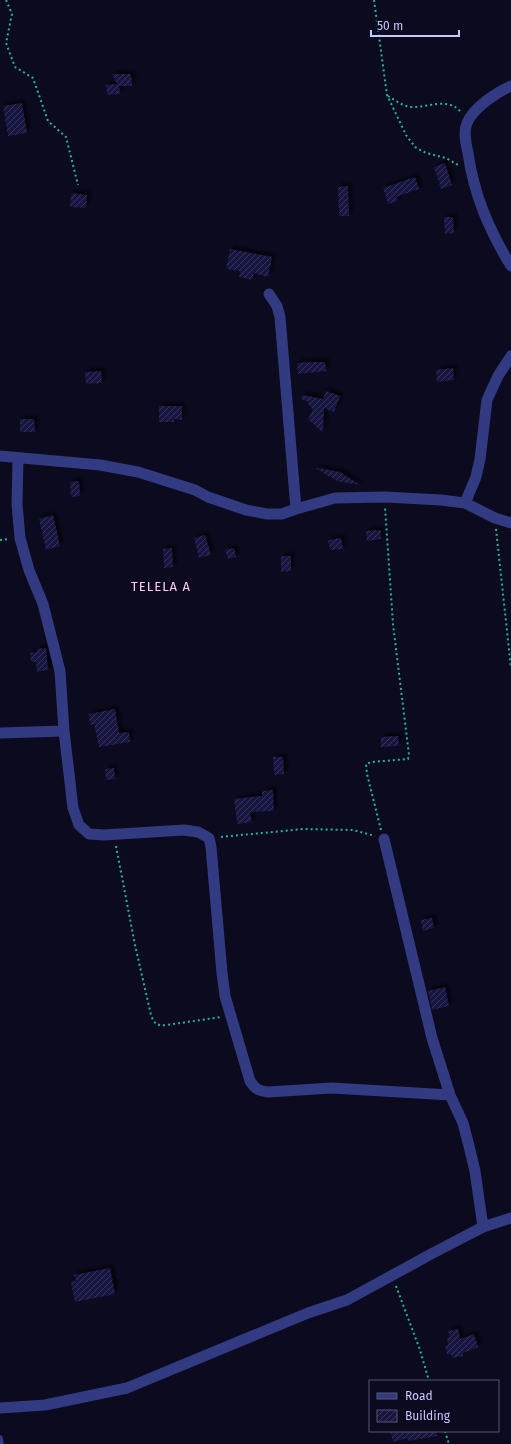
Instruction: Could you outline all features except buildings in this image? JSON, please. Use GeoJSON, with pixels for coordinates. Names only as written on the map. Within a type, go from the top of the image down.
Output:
{"type":"FeatureCollection","features":[{"type":"Feature","properties":{"kind":"street"},"geometry":{"type":"LineString","coordinates":[[511,86],[488,99],[476,111],[467,123],[465,138],[471,172],[487,222],[511,266]]}},
{"type":"Feature","properties":{"kind":"street"},"geometry":{"type":"LineString","coordinates":[[268,294],[277,306],[280,317],[296,509]]}},
{"type":"Feature","properties":{"kind":"street"},"geometry":{"type":"LineString","coordinates":[[465,503],[476,477],[480,459],[487,400],[498,376],[511,356]]}},
{"type":"Feature","properties":{"kind":"street"},"geometry":{"type":"LineString","coordinates":[[0,456],[18,459],[100,465],[138,472],[195,490],[208,497],[259,513],[282,514],[335,498],[384,497],[441,500],[465,503],[495,518],[511,523]]}},
{"type":"Feature","properties":{"kind":"street"},"geometry":{"type":"LineString","coordinates":[[18,459],[17,504],[20,538],[29,570],[43,604],[60,671],[64,731],[73,808],[79,825],[89,834],[114,835],[184,830],[198,832],[209,838],[225,996],[250,1081],[253,1086],[260,1091],[277,1092],[332,1088],[450,1095]]}},
{"type":"Feature","properties":{"kind":"street"},"geometry":{"type":"LineString","coordinates":[[0,733],[64,731]]}},
{"type":"Feature","properties":{"kind":"street"},"geometry":{"type":"LineString","coordinates":[[384,839],[432,1038],[450,1095],[463,1123],[469,1146],[483,1227]]}},
{"type":"Feature","properties":{"kind":"street"},"geometry":{"type":"LineString","coordinates":[[0,1408],[45,1405],[127,1388],[308,1313],[347,1300],[483,1227],[511,1218]]}},
{"type":"Feature","properties":{"kind":"lane"},"geometry":{"type":"LineString","coordinates":[[0,1438],[1,1444]]}},
{"type":"Feature","properties":{"kind":"path"},"geometry":{"type":"LineString","coordinates":[[6,0],[12,14],[6,43],[15,67],[33,78],[48,121],[66,137],[78,185]]}},
{"type":"Feature","properties":{"kind":"path"},"geometry":{"type":"LineString","coordinates":[[374,0],[387,95],[406,135],[415,147],[426,153],[446,158],[471,172]]}},
{"type":"Feature","properties":{"kind":"path"},"geometry":{"type":"LineString","coordinates":[[387,95],[401,104],[410,107],[440,103],[452,106],[459,110],[467,123]]}},
{"type":"Feature","properties":{"kind":"path"},"geometry":{"type":"LineString","coordinates":[[384,497],[393,624],[409,755],[408,759],[372,762],[366,764],[367,774],[384,839]]}},
{"type":"Feature","properties":{"kind":"path"},"geometry":{"type":"LineString","coordinates":[[495,518],[511,668]]}},
{"type":"Feature","properties":{"kind":"path"},"geometry":{"type":"LineString","coordinates":[[209,838],[303,829],[353,830],[384,839]]}},
{"type":"Feature","properties":{"kind":"path"},"geometry":{"type":"LineString","coordinates":[[114,835],[135,945],[154,1023],[159,1026],[231,1016]]}},
{"type":"Feature","properties":{"kind":"path"},"geometry":{"type":"LineString","coordinates":[[392,1276],[420,1350],[429,1380]]}},
{"type":"Feature","properties":{"kind":"path"},"geometry":{"type":"LineString","coordinates":[[445,1432],[450,1444]]}},
{"type":"Feature","properties":{"kind":"district","name":"TELELA A"},"geometry":{"type":"Point","coordinates":[161,586]}}]}
